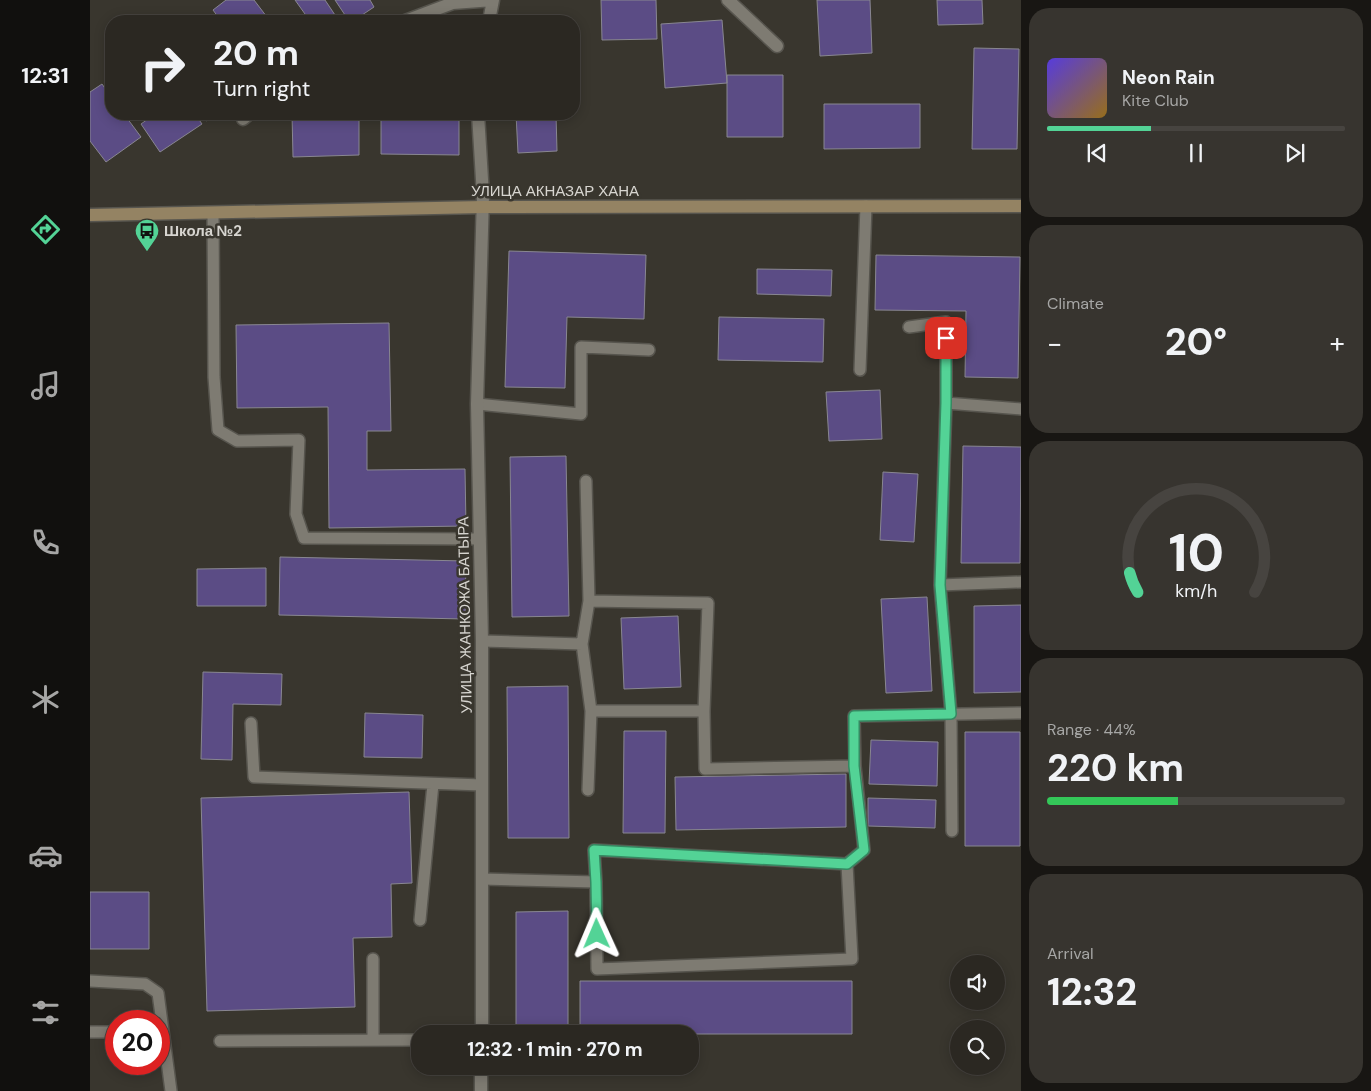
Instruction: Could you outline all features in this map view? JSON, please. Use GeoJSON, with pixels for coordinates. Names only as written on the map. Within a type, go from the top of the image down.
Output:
{"type":"FeatureCollection","features":[{"type":"Feature","properties":{"kind":"main road","name":"УЛИЦА АКНАЗАР ХАНА"},"geometry":{"type":"LineString","coordinates":[[90,215],[213,213],[483,202],[1021,206]]}},
{"type":"Feature","properties":{"kind":"street"},"geometry":{"type":"LineString","coordinates":[[422,15],[453,4],[493,0],[490,15]]}},
{"type":"Feature","properties":{"kind":"street"},"geometry":{"type":"LineString","coordinates":[[728,0],[777,46]]}},
{"type":"Feature","properties":{"kind":"street","name":"УЛИЦА ЖАНКОЖА БАТЫРА"},"geometry":{"type":"LineString","coordinates":[[478,120],[483,202],[477,404],[482,641],[482,1025]]}},
{"type":"Feature","properties":{"kind":"street"},"geometry":{"type":"LineString","coordinates":[[481,1091],[482,1075]]}},
{"type":"Feature","properties":{"kind":"lane"},"geometry":{"type":"LineString","coordinates":[[860,370],[866,206]]}},
{"type":"Feature","properties":{"kind":"lane"},"geometry":{"type":"LineString","coordinates":[[213,213],[214,377],[218,430],[237,441],[300,440],[296,514],[304,538],[480,539]]}},
{"type":"Feature","properties":{"kind":"lane"},"geometry":{"type":"LineString","coordinates":[[909,327],[946,322],[946,403],[940,585],[951,714],[952,830]]}},
{"type":"Feature","properties":{"kind":"lane"},"geometry":{"type":"LineString","coordinates":[[477,404],[581,414],[581,347],[649,350]]}},
{"type":"Feature","properties":{"kind":"lane"},"geometry":{"type":"LineString","coordinates":[[946,403],[1021,409]]}},
{"type":"Feature","properties":{"kind":"lane"},"geometry":{"type":"LineString","coordinates":[[586,480],[589,602],[582,644],[591,711],[588,790]]}},
{"type":"Feature","properties":{"kind":"lane"},"geometry":{"type":"LineString","coordinates":[[940,585],[1021,582]]}},
{"type":"Feature","properties":{"kind":"lane"},"geometry":{"type":"LineString","coordinates":[[589,602],[708,603],[704,711],[705,768],[854,766]]}},
{"type":"Feature","properties":{"kind":"lane"},"geometry":{"type":"LineString","coordinates":[[482,641],[582,644]]}},
{"type":"Feature","properties":{"kind":"lane"},"geometry":{"type":"LineString","coordinates":[[591,711],[704,711]]}},
{"type":"Feature","properties":{"kind":"lane"},"geometry":{"type":"LineString","coordinates":[[847,864],[852,959],[597,969],[594,850],[847,864],[864,850],[854,766],[854,716],[1021,713]]}},
{"type":"Feature","properties":{"kind":"lane"},"geometry":{"type":"LineString","coordinates":[[251,723],[254,777],[482,785]]}},
{"type":"Feature","properties":{"kind":"lane"},"geometry":{"type":"LineString","coordinates":[[420,920],[433,784]]}},
{"type":"Feature","properties":{"kind":"lane"},"geometry":{"type":"LineString","coordinates":[[482,879],[596,882]]}},
{"type":"Feature","properties":{"kind":"lane"},"geometry":{"type":"LineString","coordinates":[[372,1040],[373,959]]}},
{"type":"Feature","properties":{"kind":"lane"},"geometry":{"type":"LineString","coordinates":[[90,981],[145,984],[158,992],[159,1010]]}},
{"type":"Feature","properties":{"kind":"lane"},"geometry":{"type":"LineString","coordinates":[[90,1032],[105,1032]]}},
{"type":"Feature","properties":{"kind":"lane"},"geometry":{"type":"LineString","coordinates":[[220,1041],[411,1040]]}},
{"type":"Feature","properties":{"kind":"lane"},"geometry":{"type":"LineString","coordinates":[[168,1075],[171,1091]]}},
{"type":"Feature","properties":{"kind":"building"},"geometry":{"type":"Polygon","coordinates":[[[226,0],[254,0],[265,15],[217,15],[213,10],[226,0]]]}},
{"type":"Feature","properties":{"kind":"building"},"geometry":{"type":"Polygon","coordinates":[[[295,0],[325,0],[335,15],[306,15],[295,0]]]}},
{"type":"Feature","properties":{"kind":"building"},"geometry":{"type":"Polygon","coordinates":[[[335,0],[370,0],[374,7],[362,15],[345,15],[335,0]]]}},
{"type":"Feature","properties":{"kind":"building"},"geometry":{"type":"Polygon","coordinates":[[[601,0],[656,0],[657,39],[602,40],[601,0]]]}},
{"type":"Feature","properties":{"kind":"building"},"geometry":{"type":"Polygon","coordinates":[[[817,0],[870,0],[872,53],[820,56],[817,0]]]}},
{"type":"Feature","properties":{"kind":"building"},"geometry":{"type":"Polygon","coordinates":[[[937,0],[982,0],[983,24],[938,25],[937,0]]]}},
{"type":"Feature","properties":{"kind":"building"},"geometry":{"type":"Polygon","coordinates":[[[722,20],[727,83],[665,88],[661,24],[722,20]]]}},
{"type":"Feature","properties":{"kind":"building"},"geometry":{"type":"Polygon","coordinates":[[[974,48],[1019,49],[1017,149],[972,149],[974,48]]]}},
{"type":"Feature","properties":{"kind":"building"},"geometry":{"type":"Polygon","coordinates":[[[727,75],[783,75],[783,137],[727,137],[727,75]]]}},
{"type":"Feature","properties":{"kind":"building"},"geometry":{"type":"Polygon","coordinates":[[[102,84],[105,88],[105,120],[128,120],[141,137],[106,162],[90,141],[90,92],[102,84]]]}},
{"type":"Feature","properties":{"kind":"building"},"geometry":{"type":"Polygon","coordinates":[[[824,104],[920,104],[920,148],[824,149],[824,104]]]}},
{"type":"Feature","properties":{"kind":"building"},"geometry":{"type":"Polygon","coordinates":[[[147,120],[199,120],[202,124],[160,152],[141,124],[147,120]]]}},
{"type":"Feature","properties":{"kind":"building"},"geometry":{"type":"Polygon","coordinates":[[[292,120],[359,120],[359,155],[293,157],[292,120]]]}},
{"type":"Feature","properties":{"kind":"building"},"geometry":{"type":"Polygon","coordinates":[[[381,120],[459,120],[459,155],[381,154],[381,120]]]}},
{"type":"Feature","properties":{"kind":"building"},"geometry":{"type":"Polygon","coordinates":[[[516,120],[556,120],[557,151],[518,153],[516,120]]]}},
{"type":"Feature","properties":{"kind":"building"},"geometry":{"type":"Polygon","coordinates":[[[509,251],[646,255],[644,319],[567,317],[565,388],[505,387],[509,251]]]}},
{"type":"Feature","properties":{"kind":"building"},"geometry":{"type":"Polygon","coordinates":[[[876,255],[1020,257],[1018,378],[965,377],[966,311],[875,310],[876,255]]]}},
{"type":"Feature","properties":{"kind":"building"},"geometry":{"type":"Polygon","coordinates":[[[757,269],[832,270],[831,296],[757,294],[757,269]]]}},
{"type":"Feature","properties":{"kind":"building"},"geometry":{"type":"Polygon","coordinates":[[[719,317],[824,319],[823,362],[718,360],[719,317]]]}},
{"type":"Feature","properties":{"kind":"building"},"geometry":{"type":"Polygon","coordinates":[[[389,323],[391,431],[367,431],[367,470],[465,469],[466,526],[329,528],[328,407],[237,408],[236,325],[389,323]]]}},
{"type":"Feature","properties":{"kind":"building"},"geometry":{"type":"Polygon","coordinates":[[[880,390],[882,439],[829,441],[826,392],[880,390]]]}},
{"type":"Feature","properties":{"kind":"building"},"geometry":{"type":"Polygon","coordinates":[[[963,446],[1021,447],[1020,563],[961,563],[963,446]]]}},
{"type":"Feature","properties":{"kind":"building"},"geometry":{"type":"Polygon","coordinates":[[[566,456],[569,616],[512,617],[510,457],[566,456]]]}},
{"type":"Feature","properties":{"kind":"building"},"geometry":{"type":"Polygon","coordinates":[[[883,472],[918,474],[914,542],[880,540],[883,472]]]}},
{"type":"Feature","properties":{"kind":"building"},"geometry":{"type":"Polygon","coordinates":[[[280,557],[466,561],[465,619],[279,615],[280,557]]]}},
{"type":"Feature","properties":{"kind":"building"},"geometry":{"type":"Polygon","coordinates":[[[266,568],[266,606],[197,606],[197,569],[266,568]]]}},
{"type":"Feature","properties":{"kind":"building"},"geometry":{"type":"Polygon","coordinates":[[[927,597],[932,691],[886,693],[881,599],[927,597]]]}},
{"type":"Feature","properties":{"kind":"building"},"geometry":{"type":"Polygon","coordinates":[[[1021,605],[1021,692],[974,693],[974,606],[1021,605]]]}},
{"type":"Feature","properties":{"kind":"building"},"geometry":{"type":"Polygon","coordinates":[[[678,616],[681,687],[624,689],[621,618],[678,616]]]}},
{"type":"Feature","properties":{"kind":"building"},"geometry":{"type":"Polygon","coordinates":[[[203,672],[282,674],[281,705],[233,704],[232,760],[201,759],[203,672]]]}},
{"type":"Feature","properties":{"kind":"building"},"geometry":{"type":"Polygon","coordinates":[[[568,686],[569,838],[508,838],[507,687],[568,686]]]}},
{"type":"Feature","properties":{"kind":"building"},"geometry":{"type":"Polygon","coordinates":[[[365,713],[423,715],[422,758],[364,757],[365,713]]]}},
{"type":"Feature","properties":{"kind":"building"},"geometry":{"type":"Polygon","coordinates":[[[624,731],[666,731],[665,833],[623,833],[624,731]]]}},
{"type":"Feature","properties":{"kind":"building"},"geometry":{"type":"Polygon","coordinates":[[[965,732],[1020,732],[1020,846],[965,846],[965,732]]]}},
{"type":"Feature","properties":{"kind":"building"},"geometry":{"type":"Polygon","coordinates":[[[871,740],[938,742],[937,786],[869,784],[871,740]]]}},
{"type":"Feature","properties":{"kind":"building"},"geometry":{"type":"Polygon","coordinates":[[[846,774],[846,827],[676,830],[675,777],[846,774]]]}},
{"type":"Feature","properties":{"kind":"building"},"geometry":{"type":"Polygon","coordinates":[[[409,792],[412,883],[391,884],[392,937],[353,938],[355,1007],[207,1011],[201,798],[409,792]]]}},
{"type":"Feature","properties":{"kind":"building"},"geometry":{"type":"Polygon","coordinates":[[[868,798],[936,800],[935,828],[868,826],[868,798]]]}},
{"type":"Feature","properties":{"kind":"building"},"geometry":{"type":"Polygon","coordinates":[[[90,892],[149,892],[149,949],[90,949],[90,892]]]}},
{"type":"Feature","properties":{"kind":"building"},"geometry":{"type":"Polygon","coordinates":[[[568,911],[568,1025],[516,1025],[516,912],[568,911]]]}},
{"type":"Feature","properties":{"kind":"building"},"geometry":{"type":"Polygon","coordinates":[[[580,981],[852,981],[852,1034],[699,1034],[699,1025],[580,1025],[580,981]]]}},
{"type":"Feature","properties":{"kind":"place","name":"Школа №2"},"geometry":{"type":"Point","coordinates":[147,252]}},
{"type":"Feature","properties":{"kind":"route"},"geometry":{"type":"LineString","coordinates":[[597,934],[594,850],[847,864],[864,850],[854,766],[854,716],[951,714],[940,585],[946,403],[946,338]]}}]}
